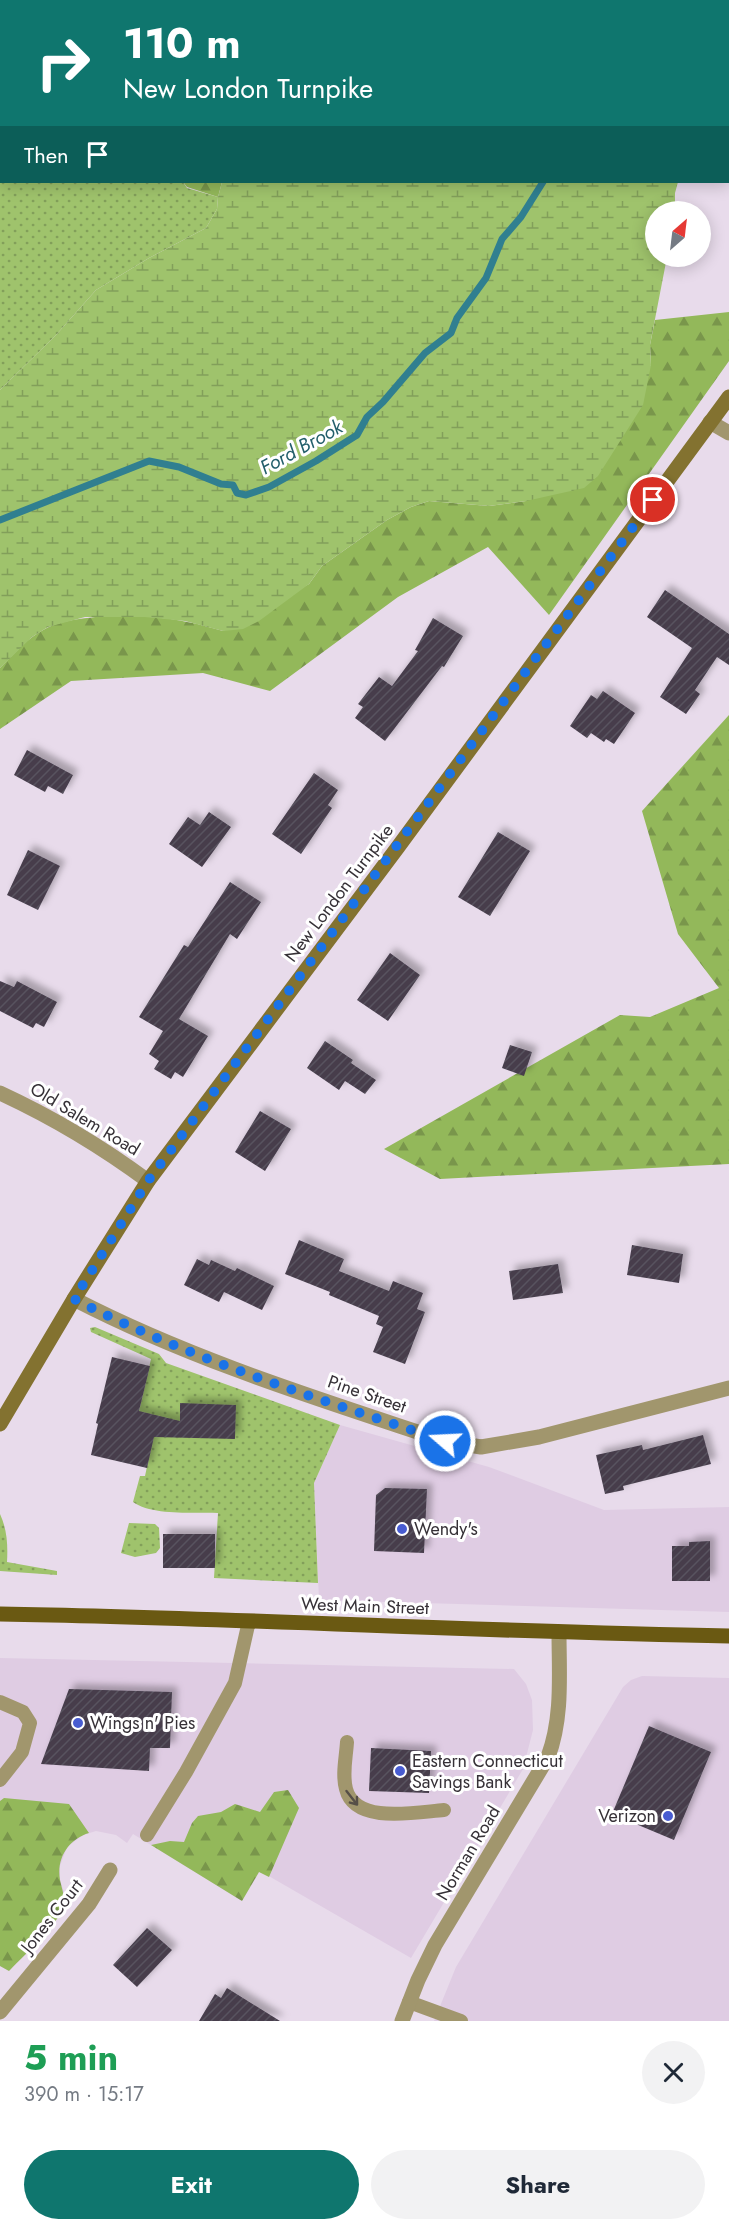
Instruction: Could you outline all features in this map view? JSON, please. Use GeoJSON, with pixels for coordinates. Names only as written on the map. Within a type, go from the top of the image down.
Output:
{"type":"FeatureCollection","features":[{"type":"Feature","properties":{"kind":"main road","name":"New London Turnpike"},"geometry":{"type":"LineString","coordinates":[[0,1424],[74,1299],[148,1181],[398,847],[729,397]]}},
{"type":"Feature","properties":{"kind":"main road","name":"West Main Street"},"geometry":{"type":"LineString","coordinates":[[0,1614],[729,1636]]}},
{"type":"Feature","properties":{"kind":"street"},"geometry":{"type":"LineString","coordinates":[[710,422],[729,433]]}},
{"type":"Feature","properties":{"kind":"street","name":"Old Salem Road"},"geometry":{"type":"LineString","coordinates":[[0,1093],[24,1104],[114,1155],[148,1181]]}},
{"type":"Feature","properties":{"kind":"street","name":"Pine Street"},"geometry":{"type":"LineString","coordinates":[[74,1299],[105,1315],[218,1364],[445,1441],[482,1447],[539,1437],[729,1388]]}},
{"type":"Feature","properties":{"kind":"street","name":"Norman Road"},"geometry":{"type":"LineString","coordinates":[[402,2021],[425,1963],[548,1757],[558,1717],[559,1632]]}},
{"type":"Feature","properties":{"kind":"street","name":"Jones Court"},"geometry":{"type":"LineString","coordinates":[[0,2012],[89,1905],[110,1870]]}},
{"type":"Feature","properties":{"kind":"lane"},"geometry":{"type":"LineString","coordinates":[[147,1835],[186,1772],[235,1683],[249,1621]]}},
{"type":"Feature","properties":{"kind":"lane"},"geometry":{"type":"LineString","coordinates":[[0,1780],[22,1752],[30,1723],[23,1712],[2,1706]]}},
{"type":"Feature","properties":{"kind":"lane"},"geometry":{"type":"LineString","coordinates":[[347,1742],[344,1775],[346,1791],[353,1802],[375,1814],[444,1810]]}},
{"type":"Feature","properties":{"kind":"lane"},"geometry":{"type":"LineString","coordinates":[[409,2002],[461,2021]]}},
{"type":"Feature","properties":{"kind":"shaded area"},"geometry":{"type":"Polygon","coordinates":[[[340,1425],[489,1467],[604,1510],[729,1507],[729,1612],[319,1600],[314,1483],[340,1425]]]}},
{"type":"Feature","properties":{"kind":"shaded area"},"geometry":{"type":"Polygon","coordinates":[[[0,1658],[514,1669],[526,1684],[532,1700],[533,1730],[523,1769],[411,1958],[260,1871],[242,1901],[133,1834],[127,1843],[116,1835],[96,1831],[83,1835],[67,1847],[60,1866],[60,1880],[65,1895],[62,1912],[9,1971],[0,1966],[0,1658]]]}},
{"type":"Feature","properties":{"kind":"shaded area"},"geometry":{"type":"Polygon","coordinates":[[[642,1676],[729,1678],[729,2021],[434,2021],[456,1967],[623,1687],[631,1680],[642,1676]]]}},
{"type":"Feature","properties":{"kind":"green space"},"geometry":{"type":"Polygon","coordinates":[[[0,183],[184,183],[187,188],[218,197],[217,209],[206,228],[149,258],[96,290],[56,335],[0,390],[0,183]]]}},
{"type":"Feature","properties":{"kind":"green space"},"geometry":{"type":"Polygon","coordinates":[[[184,183],[222,183],[218,197],[187,187],[184,183]]]}},
{"type":"Feature","properties":{"kind":"green space"},"geometry":{"type":"Polygon","coordinates":[[[222,183],[678,183],[675,201],[645,201],[645,267],[665,267],[650,345],[651,365],[643,405],[598,476],[584,488],[526,501],[489,506],[429,501],[411,507],[387,520],[322,566],[309,584],[259,621],[243,629],[223,631],[185,621],[145,617],[85,617],[48,627],[32,637],[0,668],[0,390],[56,335],[96,290],[149,258],[206,228],[217,209],[222,183]]]}},
{"type":"Feature","properties":{"kind":"green space"},"geometry":{"type":"Polygon","coordinates":[[[729,312],[729,361],[549,615],[488,547],[398,597],[270,691],[203,673],[71,681],[0,729],[0,668],[38,633],[59,623],[115,616],[172,619],[223,631],[309,584],[322,566],[387,520],[411,507],[429,501],[489,506],[526,501],[651,365],[650,345],[655,320],[729,312]]]}},
{"type":"Feature","properties":{"kind":"green space"},"geometry":{"type":"Polygon","coordinates":[[[729,715],[729,1164],[440,1179],[384,1149],[620,1015],[650,1017],[719,988],[678,934],[642,811],[729,715]]]}},
{"type":"Feature","properties":{"kind":"green space"},"geometry":{"type":"Polygon","coordinates":[[[95,1327],[159,1354],[166,1363],[340,1425],[314,1483],[318,1583],[214,1578],[218,1513],[162,1511],[133,1502],[140,1476],[145,1476],[154,1434],[139,1411],[151,1359],[91,1332],[90,1328],[95,1327]]]}},
{"type":"Feature","properties":{"kind":"green space"},"geometry":{"type":"Polygon","coordinates":[[[0,1514],[6,1537],[7,1562],[57,1571],[57,1575],[0,1571],[0,1514]]]}},
{"type":"Feature","properties":{"kind":"green space"},"geometry":{"type":"Polygon","coordinates":[[[129,1523],[155,1524],[159,1528],[160,1548],[156,1553],[135,1557],[121,1553],[129,1523]]]}},
{"type":"Feature","properties":{"kind":"green space"},"geometry":{"type":"Polygon","coordinates":[[[288,1790],[299,1808],[269,1877],[259,1872],[242,1901],[151,1845],[170,1841],[184,1842],[192,1823],[198,1816],[221,1812],[235,1804],[260,1812],[274,1792],[288,1790]]]}},
{"type":"Feature","properties":{"kind":"green space"},"geometry":{"type":"Polygon","coordinates":[[[4,1798],[69,1804],[89,1833],[75,1840],[62,1857],[59,1872],[64,1898],[62,1911],[36,1944],[9,1971],[0,1966],[0,1801],[4,1798]]]}},
{"type":"Feature","properties":{"kind":"building"},"geometry":{"type":"Polygon","coordinates":[[[665,590],[729,634],[729,665],[717,657],[695,690],[700,694],[686,714],[660,697],[692,648],[647,617],[665,590]]]}},
{"type":"Feature","properties":{"kind":"building"},"geometry":{"type":"Polygon","coordinates":[[[433,618],[463,636],[444,667],[442,666],[385,741],[355,718],[363,707],[358,704],[379,677],[392,686],[418,651],[415,650],[433,618]]]}},
{"type":"Feature","properties":{"kind":"building"},"geometry":{"type":"Polygon","coordinates":[[[603,691],[635,713],[614,744],[606,739],[604,742],[591,733],[587,738],[570,726],[591,695],[597,699],[603,691]]]}},
{"type":"Feature","properties":{"kind":"building"},"geometry":{"type":"Polygon","coordinates":[[[27,750],[73,775],[63,794],[48,786],[45,792],[14,775],[27,750]]]}},
{"type":"Feature","properties":{"kind":"building"},"geometry":{"type":"Polygon","coordinates":[[[314,773],[338,790],[328,805],[332,808],[301,854],[272,834],[314,773]]]}},
{"type":"Feature","properties":{"kind":"building"},"geometry":{"type":"Polygon","coordinates":[[[209,812],[231,827],[202,867],[169,844],[188,817],[200,825],[209,812]]]}},
{"type":"Feature","properties":{"kind":"building"},"geometry":{"type":"Polygon","coordinates":[[[498,832],[530,851],[490,916],[458,897],[498,832]]]}},
{"type":"Feature","properties":{"kind":"building"},"geometry":{"type":"Polygon","coordinates":[[[28,850],[60,866],[38,910],[7,895],[28,850]]]}},
{"type":"Feature","properties":{"kind":"building"},"geometry":{"type":"Polygon","coordinates":[[[230,882],[261,902],[237,939],[230,934],[179,1019],[208,1036],[183,1077],[175,1072],[171,1079],[154,1069],[159,1061],[149,1054],[163,1031],[139,1017],[184,945],[188,947],[230,882]]]}},
{"type":"Feature","properties":{"kind":"building"},"geometry":{"type":"Polygon","coordinates":[[[390,953],[420,975],[388,1021],[357,1000],[390,953]]]}},
{"type":"Feature","properties":{"kind":"building"},"geometry":{"type":"Polygon","coordinates":[[[0,981],[14,987],[17,981],[57,1002],[44,1027],[36,1023],[33,1028],[0,1011],[0,981]]]}},
{"type":"Feature","properties":{"kind":"building"},"geometry":{"type":"Polygon","coordinates":[[[325,1041],[353,1060],[351,1063],[376,1080],[365,1094],[345,1081],[339,1090],[307,1068],[325,1041]]]}},
{"type":"Feature","properties":{"kind":"building"},"geometry":{"type":"Polygon","coordinates":[[[510,1045],[532,1052],[524,1076],[502,1068],[510,1045]]]}},
{"type":"Feature","properties":{"kind":"building"},"geometry":{"type":"Polygon","coordinates":[[[260,1111],[291,1129],[265,1171],[235,1152],[260,1111]]]}},
{"type":"Feature","properties":{"kind":"building"},"geometry":{"type":"Polygon","coordinates":[[[299,1240],[344,1259],[339,1271],[389,1291],[393,1281],[423,1293],[417,1309],[425,1312],[405,1364],[373,1352],[383,1327],[376,1324],[379,1316],[329,1295],[330,1292],[285,1274],[299,1240]]]}},
{"type":"Feature","properties":{"kind":"building"},"geometry":{"type":"Polygon","coordinates":[[[632,1245],[683,1254],[679,1283],[627,1275],[632,1245]]]}},
{"type":"Feature","properties":{"kind":"building"},"geometry":{"type":"Polygon","coordinates":[[[197,1259],[209,1265],[211,1260],[235,1271],[237,1268],[274,1286],[262,1310],[224,1292],[219,1302],[184,1285],[197,1259]]]}},
{"type":"Feature","properties":{"kind":"building"},"geometry":{"type":"Polygon","coordinates":[[[558,1264],[563,1293],[513,1300],[509,1271],[558,1264]]]}},
{"type":"Feature","properties":{"kind":"building"},"geometry":{"type":"Polygon","coordinates":[[[112,1357],[150,1366],[139,1411],[180,1421],[180,1403],[236,1405],[235,1439],[154,1437],[147,1468],[91,1455],[98,1424],[96,1423],[112,1357]]]}},
{"type":"Feature","properties":{"kind":"building"},"geometry":{"type":"Polygon","coordinates":[[[703,1435],[711,1464],[623,1486],[624,1490],[605,1494],[596,1455],[642,1445],[643,1450],[703,1435]]]}},
{"type":"Feature","properties":{"kind":"building","name":"Wendy's"},"geometry":{"type":"Polygon","coordinates":[[[385,1488],[427,1489],[424,1553],[374,1551],[376,1495],[385,1488]]]}},
{"type":"Feature","properties":{"kind":"building"},"geometry":{"type":"Polygon","coordinates":[[[163,1534],[215,1534],[215,1568],[163,1568],[163,1534]]]}},
{"type":"Feature","properties":{"kind":"building"},"geometry":{"type":"Polygon","coordinates":[[[710,1541],[710,1581],[672,1581],[672,1546],[689,1546],[689,1542],[710,1541]]]}},
{"type":"Feature","properties":{"kind":"building"},"geometry":{"type":"Polygon","coordinates":[[[69,1689],[172,1692],[170,1748],[150,1748],[149,1771],[41,1764],[69,1689]]]}},
{"type":"Feature","properties":{"kind":"building"},"geometry":{"type":"Polygon","coordinates":[[[649,1726],[711,1752],[674,1840],[612,1814],[649,1726]]]}},
{"type":"Feature","properties":{"kind":"building","name":"Eastern Connecticut Savings Bank"},"geometry":{"type":"Polygon","coordinates":[[[371,1748],[431,1751],[429,1793],[369,1791],[371,1748]]]}},
{"type":"Feature","properties":{"kind":"building"},"geometry":{"type":"Polygon","coordinates":[[[147,1928],[172,1950],[137,1987],[113,1965],[147,1928]]]}},
{"type":"Feature","properties":{"kind":"building"},"geometry":{"type":"Polygon","coordinates":[[[227,1988],[280,2021],[199,2021],[215,1994],[221,1998],[227,1988]]]}},
{"type":"Feature","properties":{"kind":"waterway","name":"Ford Brook"},"geometry":{"type":"LineString","coordinates":[[0,520],[149,461],[179,467],[221,484],[233,485],[237,493],[246,495],[269,487],[316,461],[357,435],[367,417],[425,353],[451,333],[457,318],[486,278],[502,239],[521,217],[542,183]]}},
{"type":"Feature","properties":{"kind":"place","name":"Wendy's"},"geometry":{"type":"Point","coordinates":[402,1529]}},
{"type":"Feature","properties":{"kind":"place","name":"Wings n' Pies"},"geometry":{"type":"Point","coordinates":[78,1723]}},
{"type":"Feature","properties":{"kind":"place","name":"Eastern Connecticut Savings Bank"},"geometry":{"type":"Point","coordinates":[400,1771]}},
{"type":"Feature","properties":{"kind":"place","name":"Verizon"},"geometry":{"type":"Point","coordinates":[668,1816]}},
{"type":"Feature","properties":{"kind":"route"},"geometry":{"type":"LineString","coordinates":[[445,1441],[218,1364],[105,1315],[74,1299],[148,1181],[398,847],[653,500]]}}]}
